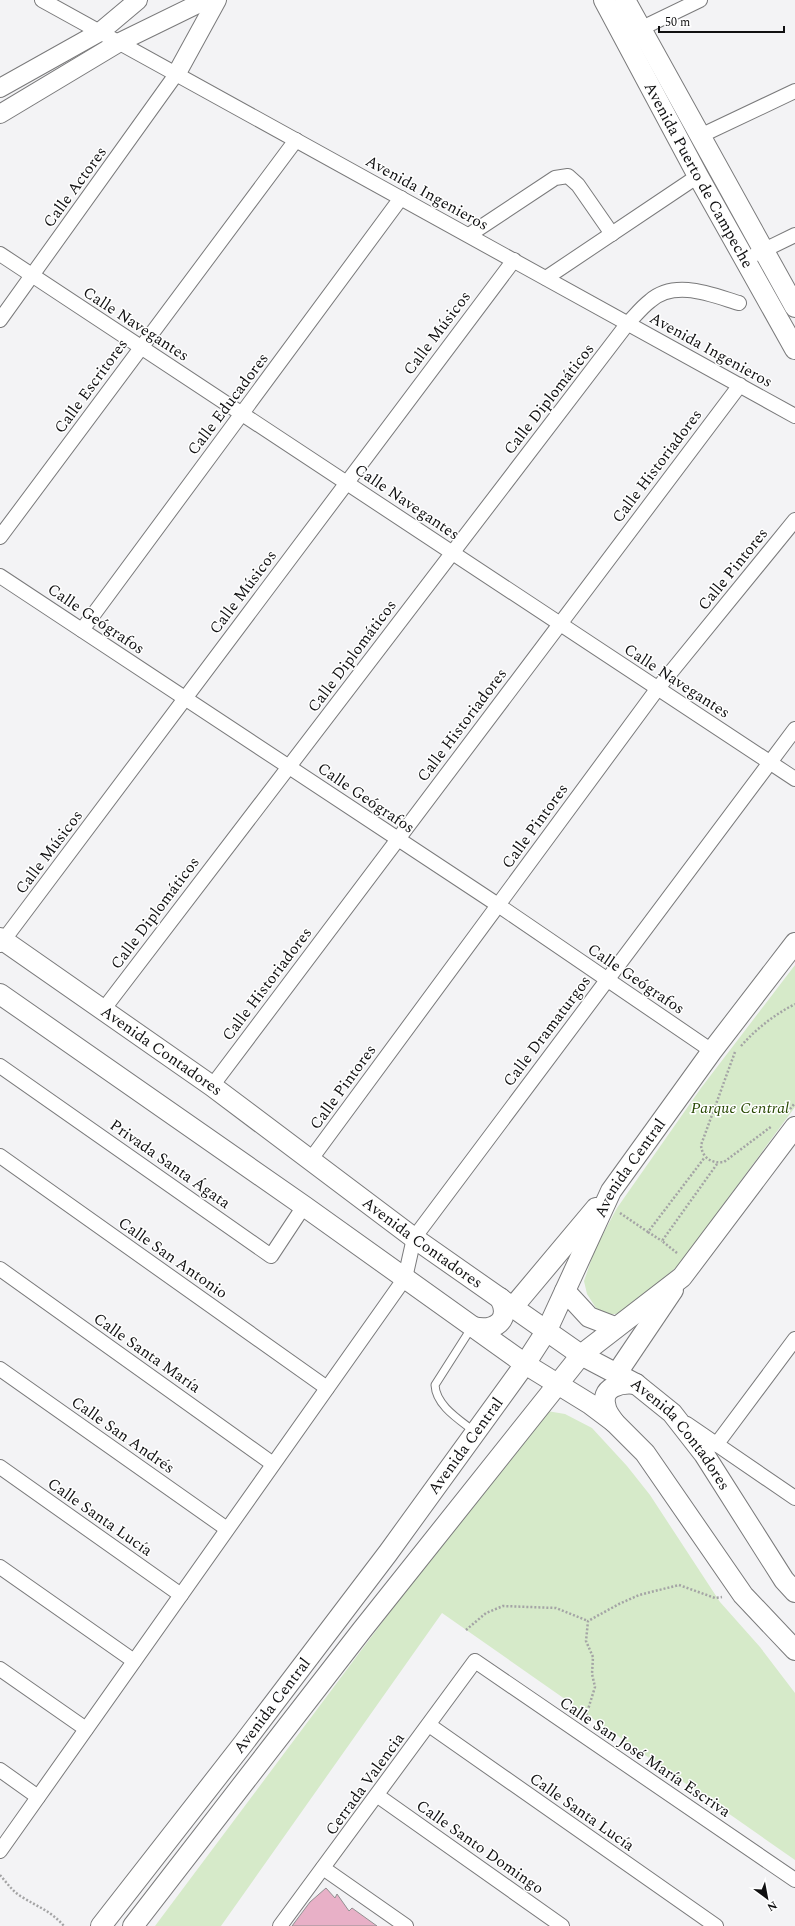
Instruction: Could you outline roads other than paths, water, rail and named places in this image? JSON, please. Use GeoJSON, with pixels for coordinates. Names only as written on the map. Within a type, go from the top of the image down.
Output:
{"type":"FeatureCollection","features":[{"type":"Feature","properties":{"kind":"main road","name":"Avenida Puerto de Campeche"},"geometry":{"type":"LineString","coordinates":[[604,0],[698,176],[795,349]]}},
{"type":"Feature","properties":{"kind":"main road","name":"Avenida Puerto de Campeche"},"geometry":{"type":"LineString","coordinates":[[625,0],[795,307]]}},
{"type":"Feature","properties":{"kind":"main road","name":"Avenida Contadores"},"geometry":{"type":"LineString","coordinates":[[1,941],[212,1086],[414,1238],[581,1355],[636,1384],[672,1413],[704,1454],[784,1580],[795,1592]]}},
{"type":"Feature","properties":{"kind":"main road","name":"Avenida Central"},"geometry":{"type":"LineString","coordinates":[[101,1926],[243,1744],[388,1554],[525,1364],[547,1330],[608,1197],[712,1051],[795,943]]}},
{"type":"Feature","properties":{"kind":"main road"},"geometry":{"type":"LineString","coordinates":[[0,994],[304,1206],[525,1364],[558,1383],[614,1422],[645,1453],[743,1595],[795,1650]]}},
{"type":"Feature","properties":{"kind":"main road","name":"Avenida Central"},"geometry":{"type":"LineString","coordinates":[[133,1926],[362,1630],[581,1355],[687,1271],[790,1121]]}},
{"type":"Feature","properties":{"kind":"main road"},"geometry":{"type":"LineString","coordinates":[[473,1327],[484,1329],[491,1328],[498,1322],[504,1315],[507,1302],[608,1197]]}},
{"type":"Feature","properties":{"kind":"main road"},"geometry":{"type":"LineString","coordinates":[[617,1373],[687,1271]]}},
{"type":"Feature","properties":{"kind":"main road"},"geometry":{"type":"LineString","coordinates":[[565,1291],[589,1317],[616,1327]]}},
{"type":"Feature","properties":{"kind":"main road"},"geometry":{"type":"LineString","coordinates":[[614,1422],[606,1408],[605,1401],[607,1393],[614,1386],[625,1383],[636,1384]]}},
{"type":"Feature","properties":{"kind":"street","name":"Avenida Ingenieros"},"geometry":{"type":"LineString","coordinates":[[42,0],[177,73],[795,416]]}},
{"type":"Feature","properties":{"kind":"street"},"geometry":{"type":"LineString","coordinates":[[0,88],[100,32],[138,0]]}},
{"type":"Feature","properties":{"kind":"street"},"geometry":{"type":"LineString","coordinates":[[0,114],[120,42],[206,0]]}},
{"type":"Feature","properties":{"kind":"street"},"geometry":{"type":"LineString","coordinates":[[177,73],[217,0]]}},
{"type":"Feature","properties":{"kind":"street"},"geometry":{"type":"LineString","coordinates":[[640,29],[700,0]]}},
{"type":"Feature","properties":{"kind":"street","name":"Calle Actores"},"geometry":{"type":"LineString","coordinates":[[0,320],[177,73]]}},
{"type":"Feature","properties":{"kind":"street"},"geometry":{"type":"LineString","coordinates":[[700,136],[795,91]]}},
{"type":"Feature","properties":{"kind":"street","name":"Calle Escritores"},"geometry":{"type":"LineString","coordinates":[[0,537],[296,140]]}},
{"type":"Feature","properties":{"kind":"street"},"geometry":{"type":"LineString","coordinates":[[469,236],[555,178],[568,176],[578,185],[612,234]]}},
{"type":"Feature","properties":{"kind":"street"},"geometry":{"type":"LineString","coordinates":[[546,278],[698,176]]}},
{"type":"Feature","properties":{"kind":"street","name":"Calle Educadores"},"geometry":{"type":"LineString","coordinates":[[82,630],[241,413],[402,198]]}},
{"type":"Feature","properties":{"kind":"street"},"geometry":{"type":"LineString","coordinates":[[745,260],[795,235]]}},
{"type":"Feature","properties":{"kind":"street","name":"Calle Navegantes"},"geometry":{"type":"LineString","coordinates":[[0,254],[795,779]]}},
{"type":"Feature","properties":{"kind":"street","name":"Calle Músicos"},"geometry":{"type":"LineString","coordinates":[[1,941],[514,260]]}},
{"type":"Feature","properties":{"kind":"street","name":"Calle Diplomáticos"},"geometry":{"type":"LineString","coordinates":[[103,1010],[628,323],[651,300],[668,291],[693,290],[739,303]]}},
{"type":"Feature","properties":{"kind":"street","name":"Calle Historiadores"},"geometry":{"type":"LineString","coordinates":[[212,1086],[559,623],[740,385]]}},
{"type":"Feature","properties":{"kind":"street","name":"Calle Pintores"},"geometry":{"type":"LineString","coordinates":[[311,1159],[658,688],[795,520]]}},
{"type":"Feature","properties":{"kind":"street","name":"Calle Geógrafos"},"geometry":{"type":"LineString","coordinates":[[0,576],[398,839],[712,1051]]}},
{"type":"Feature","properties":{"kind":"street","name":"Calle Dramaturgos"},"geometry":{"type":"LineString","coordinates":[[414,1238],[606,979],[795,729]]}},
{"type":"Feature","properties":{"kind":"street","name":"Privada Santa Ágata"},"geometry":{"type":"LineString","coordinates":[[0,1066],[271,1256],[304,1206]]}},
{"type":"Feature","properties":{"kind":"street","name":"Calle San Antonio"},"geometry":{"type":"LineString","coordinates":[[0,1156],[327,1388]]}},
{"type":"Feature","properties":{"kind":"street"},"geometry":{"type":"LineString","coordinates":[[0,1851],[405,1278],[414,1238]]}},
{"type":"Feature","properties":{"kind":"street","name":"Calle Santa María"},"geometry":{"type":"LineString","coordinates":[[0,1269],[273,1464]]}},
{"type":"Feature","properties":{"kind":"street"},"geometry":{"type":"LineString","coordinates":[[716,1445],[795,1339]]}},
{"type":"Feature","properties":{"kind":"street","name":"Calle San Andrés"},"geometry":{"type":"LineString","coordinates":[[0,1369],[227,1529]]}},
{"type":"Feature","properties":{"kind":"street"},"geometry":{"type":"LineString","coordinates":[[672,1413],[716,1445],[795,1498]]}},
{"type":"Feature","properties":{"kind":"street","name":"Calle Santa Lucía"},"geometry":{"type":"LineString","coordinates":[[0,1467],[181,1595]]}},
{"type":"Feature","properties":{"kind":"street"},"geometry":{"type":"LineString","coordinates":[[0,1567],[134,1661]]}},
{"type":"Feature","properties":{"kind":"street","name":"Cerrada Valencia"},"geometry":{"type":"LineString","coordinates":[[280,1926],[378,1796],[475,1661]]}},
{"type":"Feature","properties":{"kind":"street","name":"Calle San José María Escriva"},"geometry":{"type":"LineString","coordinates":[[475,1661],[795,1880]]}},
{"type":"Feature","properties":{"kind":"street"},"geometry":{"type":"LineString","coordinates":[[0,1669],[86,1729]]}},
{"type":"Feature","properties":{"kind":"street","name":"Calle Santa Lucía"},"geometry":{"type":"LineString","coordinates":[[429,1725],[716,1926]]}},
{"type":"Feature","properties":{"kind":"street"},"geometry":{"type":"LineString","coordinates":[[0,1770],[38,1797]]}},
{"type":"Feature","properties":{"kind":"street","name":"Calle Santo Domingo"},"geometry":{"type":"LineString","coordinates":[[378,1796],[562,1926]]}},
{"type":"Feature","properties":{"kind":"street"},"geometry":{"type":"LineString","coordinates":[[323,1868],[406,1926]]}},
{"type":"Feature","properties":{"kind":"lane"},"geometry":{"type":"LineString","coordinates":[[473,1327],[435,1385],[435,1394],[443,1405],[475,1433]]}},
{"type":"Feature","properties":{"kind":"park label","name":"Parque Central"},"geometry":{"type":"Point","coordinates":[740,1108]}}]}
